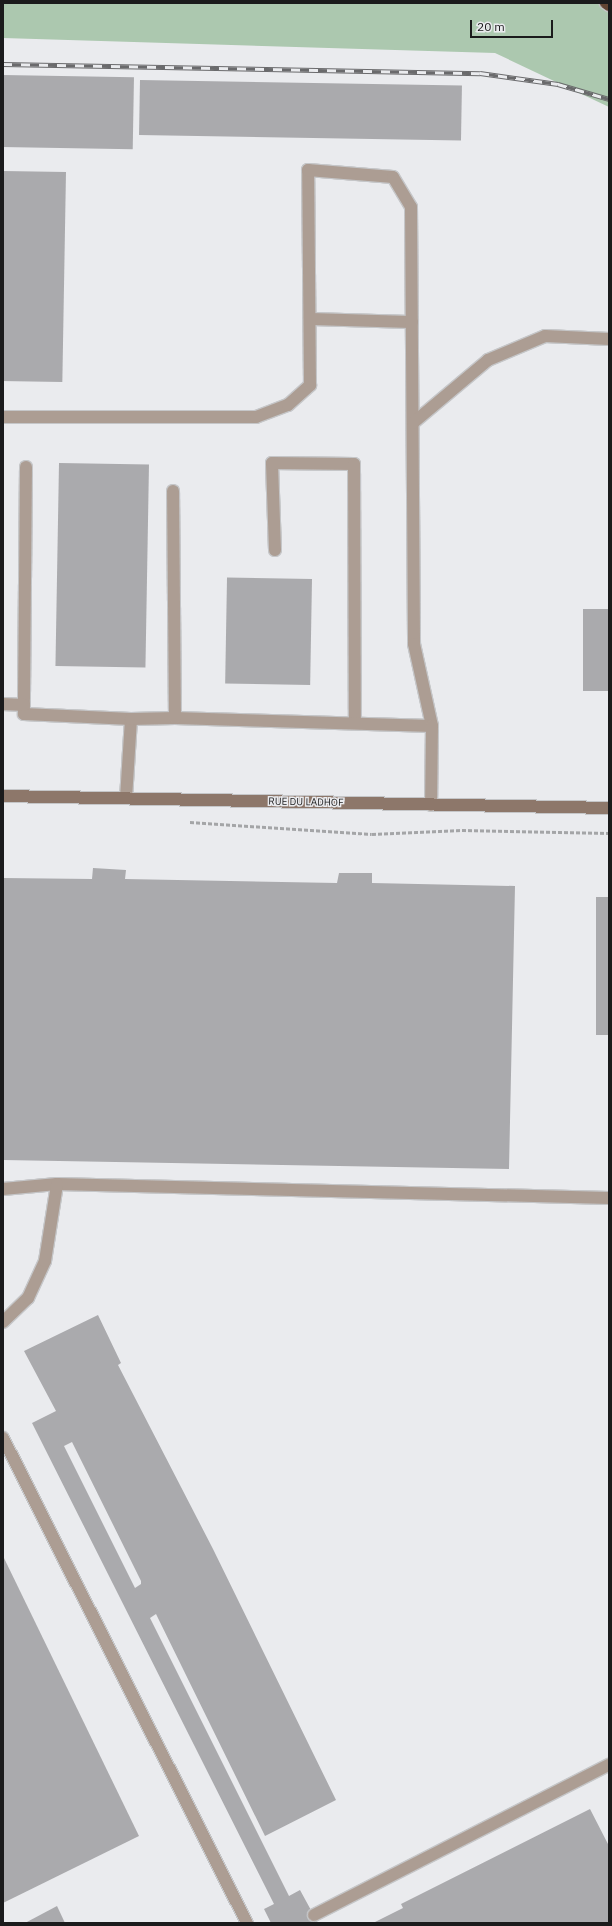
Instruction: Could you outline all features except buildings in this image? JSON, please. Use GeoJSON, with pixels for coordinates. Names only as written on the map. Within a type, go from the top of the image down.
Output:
{"type":"FeatureCollection","features":[{"type":"Feature","properties":{"kind":"main road","name":"RUE DU LADHOF"},"geometry":{"type":"LineString","coordinates":[[3,796],[609,808]]}},
{"type":"Feature","properties":{"kind":"lane"},"geometry":{"type":"LineString","coordinates":[[3,417],[256,417],[288,405],[310,385],[308,170],[393,177],[411,207],[414,644],[432,726],[431,804]]}},
{"type":"Feature","properties":{"kind":"lane"},"geometry":{"type":"LineString","coordinates":[[310,319],[412,322]]}},
{"type":"Feature","properties":{"kind":"lane"},"geometry":{"type":"LineString","coordinates":[[413,423],[488,360],[545,336],[609,339]]}},
{"type":"Feature","properties":{"kind":"lane"},"geometry":{"type":"LineString","coordinates":[[275,550],[272,463],[354,464],[355,724]]}},
{"type":"Feature","properties":{"kind":"lane"},"geometry":{"type":"LineString","coordinates":[[26,467],[24,714],[131,719],[174,718],[432,726]]}},
{"type":"Feature","properties":{"kind":"lane"},"geometry":{"type":"LineString","coordinates":[[173,491],[174,718]]}},
{"type":"Feature","properties":{"kind":"lane"},"geometry":{"type":"LineString","coordinates":[[3,704],[24,704]]}},
{"type":"Feature","properties":{"kind":"lane"},"geometry":{"type":"LineString","coordinates":[[126,798],[131,719]]}},
{"type":"Feature","properties":{"kind":"lane"},"geometry":{"type":"LineString","coordinates":[[3,1189],[57,1184],[609,1198]]}},
{"type":"Feature","properties":{"kind":"lane"},"geometry":{"type":"LineString","coordinates":[[3,1322],[28,1298],[45,1261],[57,1184]]}},
{"type":"Feature","properties":{"kind":"lane"},"geometry":{"type":"LineString","coordinates":[[3,1438],[8,1459],[247,1923]]}},
{"type":"Feature","properties":{"kind":"lane"},"geometry":{"type":"LineString","coordinates":[[314,1915],[609,1765]]}},
{"type":"Feature","properties":{"kind":"path"},"geometry":{"type":"LineString","coordinates":[[185,822],[372,834],[462,830],[609,833]]}},
{"type":"Feature","properties":{"kind":"green space"},"geometry":{"type":"Polygon","coordinates":[[[3,3],[609,3],[609,107],[495,53],[3,38],[3,3]]]}},
{"type":"Feature","properties":{"kind":"railway"},"geometry":{"type":"LineString","coordinates":[[3,64],[480,73],[558,84],[609,99]]}}]}
